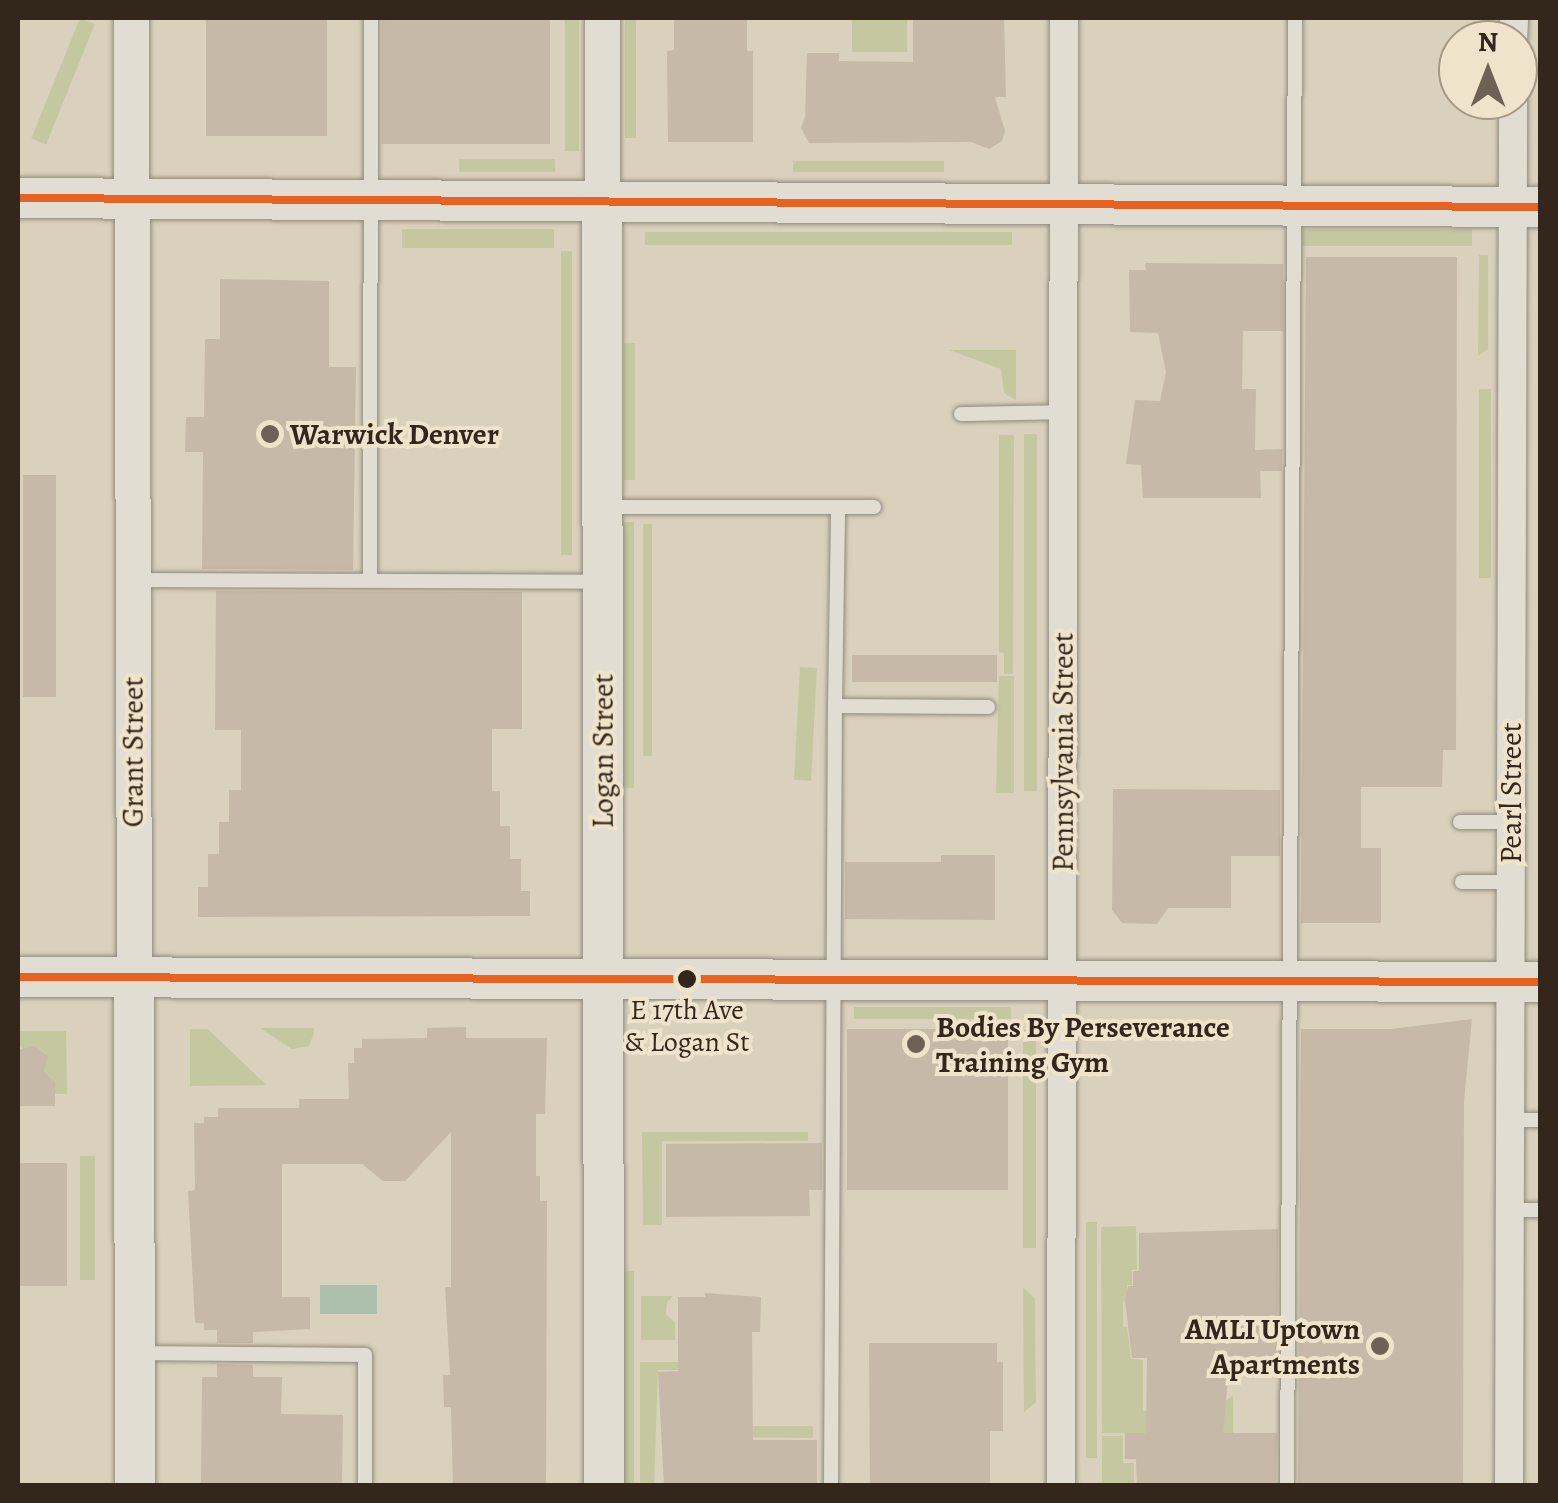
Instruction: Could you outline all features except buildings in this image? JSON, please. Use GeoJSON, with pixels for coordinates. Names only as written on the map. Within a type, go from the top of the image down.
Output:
{"type":"FeatureCollection","features":[{"type":"Feature","properties":{"kind":"main road"},"geometry":{"type":"LineString","coordinates":[[18,198],[1527,206]]}},
{"type":"Feature","properties":{"kind":"main road","name":"Logan Street"},"geometry":{"type":"LineString","coordinates":[[602,201],[604,1486]]}},
{"type":"Feature","properties":{"kind":"main road"},"geometry":{"type":"LineString","coordinates":[[18,977],[1525,982]]}},
{"type":"Feature","properties":{"kind":"main road","name":"Grant Street"},"geometry":{"type":"LineString","coordinates":[[134,978],[134,1486]]}},
{"type":"Feature","properties":{"kind":"street","name":"Grant Street"},"geometry":{"type":"LineString","coordinates":[[132,18],[134,978]]}},
{"type":"Feature","properties":{"kind":"street","name":"Logan Street"},"geometry":{"type":"LineString","coordinates":[[602,18],[602,201]]}},
{"type":"Feature","properties":{"kind":"street","name":"Pennsylvania Street"},"geometry":{"type":"LineString","coordinates":[[1061,1486],[1064,18]]}},
{"type":"Feature","properties":{"kind":"street","name":"Pearl Street"},"geometry":{"type":"LineString","coordinates":[[1508,1486],[1510,1120],[1525,982],[1510,882],[1527,206],[1516,120]]}},
{"type":"Feature","properties":{"kind":"lane"},"geometry":{"type":"LineString","coordinates":[[370,580],[371,18]]}},
{"type":"Feature","properties":{"kind":"lane"},"geometry":{"type":"LineString","coordinates":[[1288,1486],[1295,18]]}},
{"type":"Feature","properties":{"kind":"lane"},"geometry":{"type":"LineString","coordinates":[[960,414],[1063,412]]}},
{"type":"Feature","properties":{"kind":"lane"},"geometry":{"type":"LineString","coordinates":[[602,507],[874,507]]}},
{"type":"Feature","properties":{"kind":"lane"},"geometry":{"type":"LineString","coordinates":[[832,1486],[838,507]]}},
{"type":"Feature","properties":{"kind":"lane"},"geometry":{"type":"LineString","coordinates":[[132,580],[602,582]]}},
{"type":"Feature","properties":{"kind":"lane"},"geometry":{"type":"LineString","coordinates":[[834,706],[988,707]]}},
{"type":"Feature","properties":{"kind":"lane"},"geometry":{"type":"LineString","coordinates":[[1460,822],[1510,822]]}},
{"type":"Feature","properties":{"kind":"lane"},"geometry":{"type":"LineString","coordinates":[[1462,882],[1510,882]]}},
{"type":"Feature","properties":{"kind":"lane"},"geometry":{"type":"LineString","coordinates":[[1510,1120],[1540,1120]]}},
{"type":"Feature","properties":{"kind":"lane"},"geometry":{"type":"LineString","coordinates":[[1510,1210],[1540,1210]]}},
{"type":"Feature","properties":{"kind":"lane"},"geometry":{"type":"LineString","coordinates":[[134,1353],[364,1355],[365,1486]]}},
{"type":"Feature","properties":{"kind":"shaded area"},"geometry":{"type":"Polygon","coordinates":[[[80,18],[95,24],[46,145],[31,139],[80,18]]]}},
{"type":"Feature","properties":{"kind":"shaded area"},"geometry":{"type":"Polygon","coordinates":[[[565,18],[579,18],[579,151],[565,151],[565,18]]]}},
{"type":"Feature","properties":{"kind":"shaded area"},"geometry":{"type":"Polygon","coordinates":[[[625,18],[636,18],[636,138],[625,138],[625,18]]]}},
{"type":"Feature","properties":{"kind":"shaded area"},"geometry":{"type":"Polygon","coordinates":[[[852,18],[907,18],[907,52],[852,52],[852,18]]]}},
{"type":"Feature","properties":{"kind":"shaded area"},"geometry":{"type":"Polygon","coordinates":[[[459,159],[555,159],[555,172],[459,172],[459,159]]]}},
{"type":"Feature","properties":{"kind":"shaded area"},"geometry":{"type":"Polygon","coordinates":[[[793,161],[944,161],[944,172],[793,172],[793,161]]]}},
{"type":"Feature","properties":{"kind":"shaded area"},"geometry":{"type":"Polygon","coordinates":[[[402,229],[554,229],[554,248],[402,248],[402,229]]]}},
{"type":"Feature","properties":{"kind":"shaded area"},"geometry":{"type":"Polygon","coordinates":[[[1302,229],[1472,229],[1472,246],[1302,246],[1302,229]]]}},
{"type":"Feature","properties":{"kind":"shaded area"},"geometry":{"type":"Polygon","coordinates":[[[645,232],[1012,232],[1012,245],[645,245],[645,232]]]}},
{"type":"Feature","properties":{"kind":"shaded area"},"geometry":{"type":"Polygon","coordinates":[[[561,251],[572,251],[572,555],[561,555],[561,251]]]}},
{"type":"Feature","properties":{"kind":"shaded area"},"geometry":{"type":"Polygon","coordinates":[[[1479,255],[1488,255],[1488,349],[1478,356],[1479,255]]]}},
{"type":"Feature","properties":{"kind":"shaded area"},"geometry":{"type":"Polygon","coordinates":[[[624,343],[635,343],[635,480],[624,480],[624,343]]]}},
{"type":"Feature","properties":{"kind":"shaded area"},"geometry":{"type":"Polygon","coordinates":[[[949,350],[1016,350],[1016,400],[1004,393],[1001,369],[949,350]]]}},
{"type":"Feature","properties":{"kind":"shaded area"},"geometry":{"type":"Polygon","coordinates":[[[1479,389],[1491,389],[1491,578],[1479,578],[1479,389]]]}},
{"type":"Feature","properties":{"kind":"shaded area"},"geometry":{"type":"Polygon","coordinates":[[[1024,434],[1037,434],[1037,791],[1024,791],[1024,434]]]}},
{"type":"Feature","properties":{"kind":"shaded area"},"geometry":{"type":"Polygon","coordinates":[[[999,435],[1014,435],[1013,674],[1004,674],[1004,653],[999,652],[999,435]]]}},
{"type":"Feature","properties":{"kind":"shaded area"},"geometry":{"type":"Polygon","coordinates":[[[620,522],[634,522],[634,788],[620,788],[620,522]]]}},
{"type":"Feature","properties":{"kind":"shaded area"},"geometry":{"type":"Polygon","coordinates":[[[643,524],[652,524],[652,756],[643,756],[643,524]]]}},
{"type":"Feature","properties":{"kind":"shaded area"},"geometry":{"type":"Polygon","coordinates":[[[800,667],[817,668],[811,781],[794,780],[800,667]]]}},
{"type":"Feature","properties":{"kind":"shaded area"},"geometry":{"type":"Polygon","coordinates":[[[999,676],[1014,676],[1014,793],[996,793],[999,676]]]}},
{"type":"Feature","properties":{"kind":"shaded area"},"geometry":{"type":"Polygon","coordinates":[[[854,1007],[1011,1007],[1011,1019],[854,1019],[854,1007]]]}},
{"type":"Feature","properties":{"kind":"shaded area"},"geometry":{"type":"Polygon","coordinates":[[[260,1028],[314,1028],[314,1033],[309,1046],[292,1049],[260,1028]]]}},
{"type":"Feature","properties":{"kind":"shaded area"},"geometry":{"type":"Polygon","coordinates":[[[190,1029],[208,1029],[266,1085],[190,1086],[190,1029]]]}},
{"type":"Feature","properties":{"kind":"shaded area"},"geometry":{"type":"Polygon","coordinates":[[[1023,1030],[1036,1030],[1036,1248],[1023,1248],[1023,1030]]]}},
{"type":"Feature","properties":{"kind":"shaded area"},"geometry":{"type":"Polygon","coordinates":[[[18,1031],[66,1031],[67,1094],[55,1094],[55,1082],[42,1069],[46,1054],[35,1046],[25,1051],[18,1044],[18,1031]]]}},
{"type":"Feature","properties":{"kind":"shaded area"},"geometry":{"type":"Polygon","coordinates":[[[642,1132],[808,1132],[808,1141],[662,1141],[662,1225],[643,1225],[642,1132]]]}},
{"type":"Feature","properties":{"kind":"shaded area"},"geometry":{"type":"Polygon","coordinates":[[[80,1156],[95,1156],[95,1280],[80,1280],[80,1156]]]}},
{"type":"Feature","properties":{"kind":"shaded area"},"geometry":{"type":"Polygon","coordinates":[[[1086,1222],[1097,1222],[1097,1458],[1086,1458],[1086,1222]]]}},
{"type":"Feature","properties":{"kind":"shaded area"},"geometry":{"type":"Polygon","coordinates":[[[1136,1226],[1137,1270],[1132,1270],[1132,1285],[1127,1285],[1127,1300],[1123,1301],[1123,1326],[1127,1327],[1131,1359],[1143,1360],[1143,1411],[1224,1410],[1225,1401],[1233,1396],[1233,1433],[1102,1433],[1101,1227],[1136,1226]]]}},
{"type":"Feature","properties":{"kind":"shaded area"},"geometry":{"type":"Polygon","coordinates":[[[619,1271],[634,1271],[634,1486],[619,1486],[619,1271]]]}},
{"type":"Feature","properties":{"kind":"shaded area"},"geometry":{"type":"Polygon","coordinates":[[[320,1285],[377,1285],[377,1314],[320,1314],[320,1285]]]}},
{"type":"Feature","properties":{"kind":"shaded area"},"geometry":{"type":"Polygon","coordinates":[[[1023,1287],[1035,1299],[1036,1402],[1024,1412],[1023,1287]]]}},
{"type":"Feature","properties":{"kind":"shaded area"},"geometry":{"type":"Polygon","coordinates":[[[641,1296],[673,1296],[667,1302],[666,1314],[675,1323],[675,1340],[641,1340],[641,1296]]]}},
{"type":"Feature","properties":{"kind":"shaded area"},"geometry":{"type":"Polygon","coordinates":[[[640,1362],[703,1362],[703,1370],[658,1370],[654,1485],[640,1485],[640,1362]]]}},
{"type":"Feature","properties":{"kind":"shaded area"},"geometry":{"type":"Polygon","coordinates":[[[722,1426],[813,1426],[813,1438],[690,1437],[722,1426]]]}},
{"type":"Feature","properties":{"kind":"shaded area"},"geometry":{"type":"Polygon","coordinates":[[[1102,1436],[1123,1436],[1123,1463],[1134,1463],[1134,1485],[1102,1485],[1102,1436]]]}},
{"type":"Feature","properties":{"kind":"transit line"},"geometry":{"type":"LineString","coordinates":[[18,198],[1540,207]]}},
{"type":"Feature","properties":{"kind":"transit line"},"geometry":{"type":"LineString","coordinates":[[18,977],[1540,982]]}},
{"type":"Feature","properties":{"kind":"place","name":"Warwick Denver"},"geometry":{"type":"Point","coordinates":[270,434]}},
{"type":"Feature","properties":{"kind":"place","name":"E 17th Ave & Logan St"},"geometry":{"type":"Point","coordinates":[687,979]}},
{"type":"Feature","properties":{"kind":"place","name":"Bodies By Perseverance Training Gym"},"geometry":{"type":"Point","coordinates":[916,1044]}},
{"type":"Feature","properties":{"kind":"place","name":"AMLI Uptown Apartments"},"geometry":{"type":"Point","coordinates":[1380,1346]}}]}
